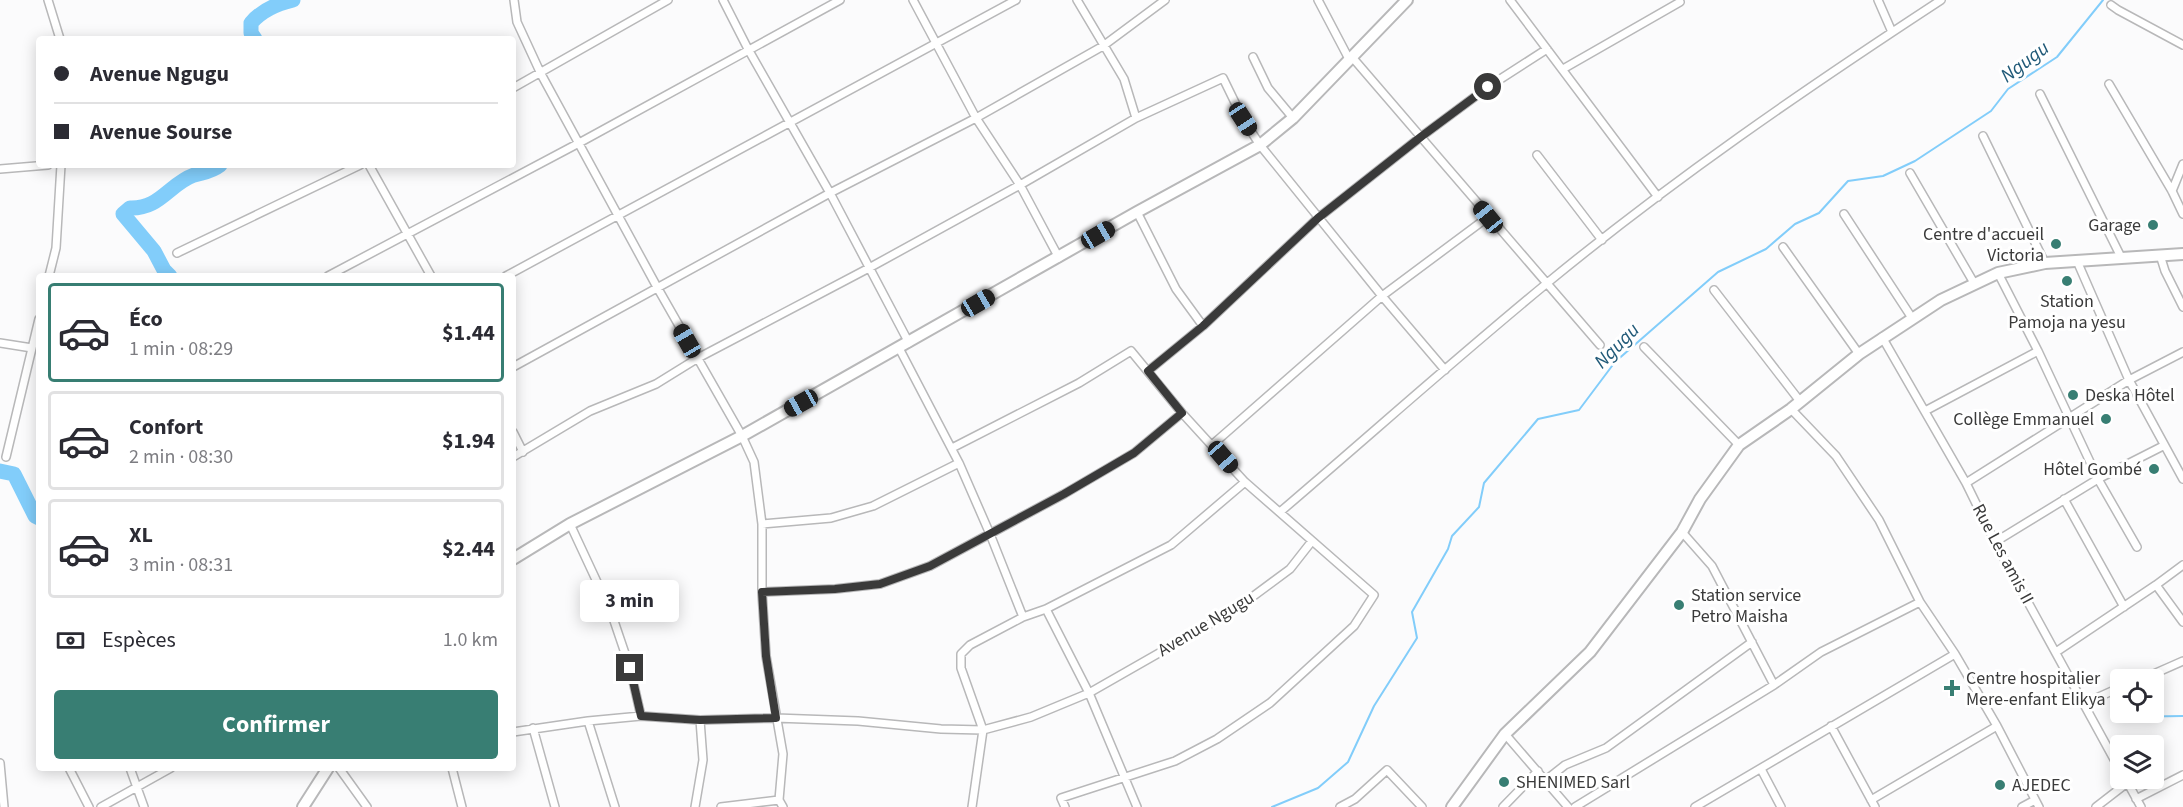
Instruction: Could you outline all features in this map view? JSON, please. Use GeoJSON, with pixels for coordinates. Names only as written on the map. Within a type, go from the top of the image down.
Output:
{"type":"FeatureCollection","features":[{"type":"Feature","properties":{"kind":"street"},"geometry":{"type":"LineString","coordinates":[[48,0],[59,36]]}},
{"type":"Feature","properties":{"kind":"street"},"geometry":{"type":"LineString","coordinates":[[514,0],[517,22],[541,74],[657,287],[742,436],[753,462],[762,524],[762,592],[766,656],[783,754],[781,803],[721,807]]}},
{"type":"Feature","properties":{"kind":"street"},"geometry":{"type":"LineString","coordinates":[[516,86],[668,0]]}},
{"type":"Feature","properties":{"kind":"street"},"geometry":{"type":"LineString","coordinates":[[723,0],[869,268],[959,463],[1023,617]]}},
{"type":"Feature","properties":{"kind":"street"},"geometry":{"type":"LineString","coordinates":[[334,273],[579,143],[840,0]]}},
{"type":"Feature","properties":{"kind":"street"},"geometry":{"type":"LineString","coordinates":[[913,0],[976,118],[1020,185],[1059,258]]}},
{"type":"Feature","properties":{"kind":"street"},"geometry":{"type":"LineString","coordinates":[[511,273],[1016,0]]}},
{"type":"Feature","properties":{"kind":"street"},"geometry":{"type":"LineString","coordinates":[[1077,0],[1124,79],[1136,118]]}},
{"type":"Feature","properties":{"kind":"street"},"geometry":{"type":"LineString","coordinates":[[516,365],[830,193],[976,118],[1103,46],[1165,0]]}},
{"type":"Feature","properties":{"kind":"street"},"geometry":{"type":"LineString","coordinates":[[1318,0],[1351,58],[1422,136],[1488,217],[1600,345]]}},
{"type":"Feature","properties":{"kind":"street"},"geometry":{"type":"LineString","coordinates":[[516,557],[570,524],[742,436],[1137,212],[1260,145],[1293,118],[1407,0]]}},
{"type":"Feature","properties":{"kind":"street"},"geometry":{"type":"LineString","coordinates":[[1509,0],[1659,197]]}},
{"type":"Feature","properties":{"kind":"street"},"geometry":{"type":"LineString","coordinates":[[1878,0],[1892,32]]}},
{"type":"Feature","properties":{"kind":"street"},"geometry":{"type":"LineString","coordinates":[[1280,512],[1546,284],[1602,240],[1793,98],[1941,0]]}},
{"type":"Feature","properties":{"kind":"street"},"geometry":{"type":"LineString","coordinates":[[1563,69],[1680,2]]}},
{"type":"Feature","properties":{"kind":"street"},"geometry":{"type":"LineString","coordinates":[[2111,5],[2183,45]]}},
{"type":"Feature","properties":{"kind":"street"},"geometry":{"type":"LineString","coordinates":[[1148,371],[1203,326],[1318,218],[1488,87],[1547,49]]}},
{"type":"Feature","properties":{"kind":"street"},"geometry":{"type":"LineString","coordinates":[[1253,57],[1268,88],[1293,118]]}},
{"type":"Feature","properties":{"kind":"street"},"geometry":{"type":"LineString","coordinates":[[516,456],[590,411],[656,384],[698,358],[869,268],[1136,118],[1223,78],[1243,119],[1260,145],[1445,370]]}},
{"type":"Feature","properties":{"kind":"street"},"geometry":{"type":"LineString","coordinates":[[2109,84],[2172,191],[2183,214]]}},
{"type":"Feature","properties":{"kind":"street"},"geometry":{"type":"LineString","coordinates":[[2040,94],[2121,257]]}},
{"type":"Feature","properties":{"kind":"street"},"geometry":{"type":"LineString","coordinates":[[1983,136],[2045,263]]}},
{"type":"Feature","properties":{"kind":"street"},"geometry":{"type":"LineString","coordinates":[[1537,155],[1602,240]]}},
{"type":"Feature","properties":{"kind":"street"},"geometry":{"type":"LineString","coordinates":[[2172,191],[2183,164]]}},
{"type":"Feature","properties":{"kind":"street"},"geometry":{"type":"LineString","coordinates":[[0,169],[36,166]]}},
{"type":"Feature","properties":{"kind":"street"},"geometry":{"type":"LineString","coordinates":[[50,273],[56,248],[61,168]]}},
{"type":"Feature","properties":{"kind":"street"},"geometry":{"type":"LineString","coordinates":[[177,253],[354,168]]}},
{"type":"Feature","properties":{"kind":"street"},"geometry":{"type":"LineString","coordinates":[[371,168],[429,273]]}},
{"type":"Feature","properties":{"kind":"street"},"geometry":{"type":"LineString","coordinates":[[1910,173],[1974,283]]}},
{"type":"Feature","properties":{"kind":"street"},"geometry":{"type":"LineString","coordinates":[[1137,212],[1176,289],[1203,326]]}},
{"type":"Feature","properties":{"kind":"street"},"geometry":{"type":"LineString","coordinates":[[1844,214],[1912,318]]}},
{"type":"Feature","properties":{"kind":"street"},"geometry":{"type":"LineString","coordinates":[[1212,445],[1382,296],[1488,217]]}},
{"type":"Feature","properties":{"kind":"street"},"geometry":{"type":"LineString","coordinates":[[1783,247],[1859,354]]}},
{"type":"Feature","properties":{"kind":"street"},"geometry":{"type":"LineString","coordinates":[[1452,807],[1505,734],[1590,652],[1682,532],[1700,499],[1739,445],[1795,405],[1859,354],[1941,300],[1998,273],[2045,263],[2183,254]]}},
{"type":"Feature","properties":{"kind":"street"},"geometry":{"type":"LineString","coordinates":[[2160,255],[2165,271],[2183,307]]}},
{"type":"Feature","properties":{"kind":"street"},"geometry":{"type":"LineString","coordinates":[[2077,261],[2129,380],[2183,479]]}},
{"type":"Feature","properties":{"kind":"street"},"geometry":{"type":"LineString","coordinates":[[1998,273],[2038,351],[2098,479],[2137,547]]}},
{"type":"Feature","properties":{"kind":"street"},"geometry":{"type":"LineString","coordinates":[[1714,290],[1795,405],[1836,456],[1879,520],[1920,602],[1955,654],[1997,726],[2039,807]]}},
{"type":"Feature","properties":{"kind":"street"},"geometry":{"type":"LineString","coordinates":[[6,457],[36,331]]}},
{"type":"Feature","properties":{"kind":"street","name":"Rue Les amis II"},"geometry":{"type":"LineString","coordinates":[[1882,337],[1966,483],[1995,542],[2110,752]]}},
{"type":"Feature","properties":{"kind":"street"},"geometry":{"type":"LineString","coordinates":[[0,342],[32,348]]}},
{"type":"Feature","properties":{"kind":"street"},"geometry":{"type":"LineString","coordinates":[[1644,347],[1739,445]]}},
{"type":"Feature","properties":{"kind":"street"},"geometry":{"type":"LineString","coordinates":[[952,448],[1079,383],[1131,351],[1182,413],[1245,482],[1374,595],[1354,626],[1270,703],[1217,739],[1175,761],[1061,798],[1065,807]]}},
{"type":"Feature","properties":{"kind":"street"},"geometry":{"type":"LineString","coordinates":[[1925,411],[2038,351]]}},
{"type":"Feature","properties":{"kind":"street"},"geometry":{"type":"LineString","coordinates":[[1966,483],[2129,380],[2183,352]]}},
{"type":"Feature","properties":{"kind":"street"},"geometry":{"type":"LineString","coordinates":[[762,592],[835,589],[880,584],[930,566],[1134,453],[1182,413]]}},
{"type":"Feature","properties":{"kind":"street"},"geometry":{"type":"LineString","coordinates":[[516,438],[523,452]]}},
{"type":"Feature","properties":{"kind":"street"},"geometry":{"type":"LineString","coordinates":[[1995,542],[2098,479],[2163,446]]}},
{"type":"Feature","properties":{"kind":"street"},"geometry":{"type":"LineString","coordinates":[[762,524],[831,518],[873,506],[959,463]]}},
{"type":"Feature","properties":{"kind":"street"},"geometry":{"type":"LineString","coordinates":[[972,807],[983,730],[962,668],[961,654],[970,645],[1023,617],[1046,609],[1171,545],[1245,482]]}},
{"type":"Feature","properties":{"kind":"street"},"geometry":{"type":"LineString","coordinates":[[2064,499],[2124,607]]}},
{"type":"Feature","properties":{"kind":"street"},"geometry":{"type":"LineString","coordinates":[[570,524],[611,612],[630,668],[641,716]]}},
{"type":"Feature","properties":{"kind":"street"},"geometry":{"type":"LineString","coordinates":[[1682,532],[1712,566],[1774,685]]}},
{"type":"Feature","properties":{"kind":"street","name":"Avenue Ngugu"},"geometry":{"type":"LineString","coordinates":[[776,718],[983,730],[1031,717],[1089,693],[1236,609],[1290,569],[1312,541]]}},
{"type":"Feature","properties":{"kind":"street"},"geometry":{"type":"LineString","coordinates":[[2056,652],[2183,565]]}},
{"type":"Feature","properties":{"kind":"street"},"geometry":{"type":"LineString","coordinates":[[2156,585],[2183,622]]}},
{"type":"Feature","properties":{"kind":"street"},"geometry":{"type":"LineString","coordinates":[[1575,807],[1774,685],[1821,652],[1920,602]]}},
{"type":"Feature","properties":{"kind":"street"},"geometry":{"type":"LineString","coordinates":[[1046,609],[1089,693],[1137,807]]}},
{"type":"Feature","properties":{"kind":"street"},"geometry":{"type":"LineString","coordinates":[[1546,780],[1565,765],[1606,748],[1752,642]]}},
{"type":"Feature","properties":{"kind":"street"},"geometry":{"type":"LineString","coordinates":[[1695,807],[1955,654]]}},
{"type":"Feature","properties":{"kind":"street"},"geometry":{"type":"LineString","coordinates":[[2164,669],[2183,661]]}},
{"type":"Feature","properties":{"kind":"street"},"geometry":{"type":"LineString","coordinates":[[2083,704],[2110,692]]}},
{"type":"Feature","properties":{"kind":"street"},"geometry":{"type":"LineString","coordinates":[[516,731],[641,716],[700,720],[776,718]]}},
{"type":"Feature","properties":{"kind":"street"},"geometry":{"type":"LineString","coordinates":[[695,807],[703,760],[700,720]]}},
{"type":"Feature","properties":{"kind":"street"},"geometry":{"type":"LineString","coordinates":[[588,721],[615,807]]}},
{"type":"Feature","properties":{"kind":"street"},"geometry":{"type":"LineString","coordinates":[[1831,726],[1873,803],[1997,726]]}},
{"type":"Feature","properties":{"kind":"street"},"geometry":{"type":"LineString","coordinates":[[533,728],[555,807]]}},
{"type":"Feature","properties":{"kind":"street"},"geometry":{"type":"LineString","coordinates":[[1505,734],[1568,807]]}},
{"type":"Feature","properties":{"kind":"street"},"geometry":{"type":"LineString","coordinates":[[0,763],[4,807]]}},
{"type":"Feature","properties":{"kind":"street"},"geometry":{"type":"LineString","coordinates":[[1761,769],[1781,807]]}},
{"type":"Feature","properties":{"kind":"street"},"geometry":{"type":"LineString","coordinates":[[1340,807],[1355,799],[1387,770],[1422,807]]}},
{"type":"Feature","properties":{"kind":"street"},"geometry":{"type":"LineString","coordinates":[[71,771],[89,807]]}},
{"type":"Feature","properties":{"kind":"street"},"geometry":{"type":"LineString","coordinates":[[131,771],[144,807]]}},
{"type":"Feature","properties":{"kind":"street"},"geometry":{"type":"LineString","coordinates":[[101,807],[166,771]]}},
{"type":"Feature","properties":{"kind":"street"},"geometry":{"type":"LineString","coordinates":[[303,807],[326,771]]}},
{"type":"Feature","properties":{"kind":"street"},"geometry":{"type":"LineString","coordinates":[[341,771],[367,807]]}},
{"type":"Feature","properties":{"kind":"street"},"geometry":{"type":"LineString","coordinates":[[453,771],[462,807]]}},
{"type":"Feature","properties":{"kind":"street"},"geometry":{"type":"LineString","coordinates":[[1503,807],[1538,771]]}},
{"type":"Feature","properties":{"kind":"street"},"geometry":{"type":"LineString","coordinates":[[2136,799],[2183,775]]}},
{"type":"Feature","properties":{"kind":"street"},"geometry":{"type":"LineString","coordinates":[[2096,807],[2117,789]]}},
{"type":"Feature","properties":{"kind":"street"},"geometry":{"type":"LineString","coordinates":[[2130,789],[2141,807]]}},
{"type":"Feature","properties":{"kind":"street"},"geometry":{"type":"LineString","coordinates":[[2022,807],[2035,800]]}},
{"type":"Feature","properties":{"kind":"waterway"},"geometry":{"type":"LineString","coordinates":[[253,36],[251,23],[255,18],[270,8],[293,0]]}},
{"type":"Feature","properties":{"kind":"waterway","name":"Ngugu"},"geometry":{"type":"LineString","coordinates":[[1272,807],[1318,788],[1348,762],[1374,706],[1417,638],[1412,612],[1448,549],[1452,536],[1479,507],[1484,483],[1538,419],[1579,410],[1615,362],[1718,272],[1766,249],[1795,224],[1819,213],[1848,181],[1883,176],[1915,161],[1991,111],[2008,89],[2057,57],[2103,0]]}},
{"type":"Feature","properties":{"kind":"waterway"},"geometry":{"type":"LineString","coordinates":[[167,273],[154,251],[123,214],[130,208],[149,205],[185,179],[214,168]]}},
{"type":"Feature","properties":{"kind":"waterway"},"geometry":{"type":"LineString","coordinates":[[0,471],[14,474],[36,516]]}},
{"type":"Feature","properties":{"kind":"waterway"},"geometry":{"type":"LineString","coordinates":[[2164,716],[2183,716]]}},
{"type":"Feature","properties":{"kind":"place","name":"Garage"},"geometry":{"type":"Point","coordinates":[2153,225]}},
{"type":"Feature","properties":{"kind":"place","name":"Centre d'accueil Victoria"},"geometry":{"type":"Point","coordinates":[2056,244]}},
{"type":"Feature","properties":{"kind":"place","name":"Station Pamoja na yesu"},"geometry":{"type":"Point","coordinates":[2067,281]}},
{"type":"Feature","properties":{"kind":"place","name":"Deska Hôtel"},"geometry":{"type":"Point","coordinates":[2073,395]}},
{"type":"Feature","properties":{"kind":"place","name":"Collège Emmanuel"},"geometry":{"type":"Point","coordinates":[2106,419]}},
{"type":"Feature","properties":{"kind":"place","name":"Hôtel Gombé"},"geometry":{"type":"Point","coordinates":[2154,469]}},
{"type":"Feature","properties":{"kind":"place","name":"Station service Petro Maisha"},"geometry":{"type":"Point","coordinates":[1679,605]}},
{"type":"Feature","properties":{"kind":"place","name":"Centre hospitalier Mere-enfant Elikya"},"geometry":{"type":"Point","coordinates":[1952,688]}},
{"type":"Feature","properties":{"kind":"place","name":"SHENIMED Sarl"},"geometry":{"type":"Point","coordinates":[1504,782]}},
{"type":"Feature","properties":{"kind":"place","name":"AJEDEC"},"geometry":{"type":"Point","coordinates":[2000,785]}},
{"type":"Feature","properties":{"kind":"route"},"geometry":{"type":"LineString","coordinates":[[630,668],[641,716],[700,720],[776,718],[766,656],[762,592],[835,589],[880,584],[930,566],[1064,494],[1134,453],[1182,413],[1148,371],[1203,326],[1318,218],[1488,87]]}}]}
